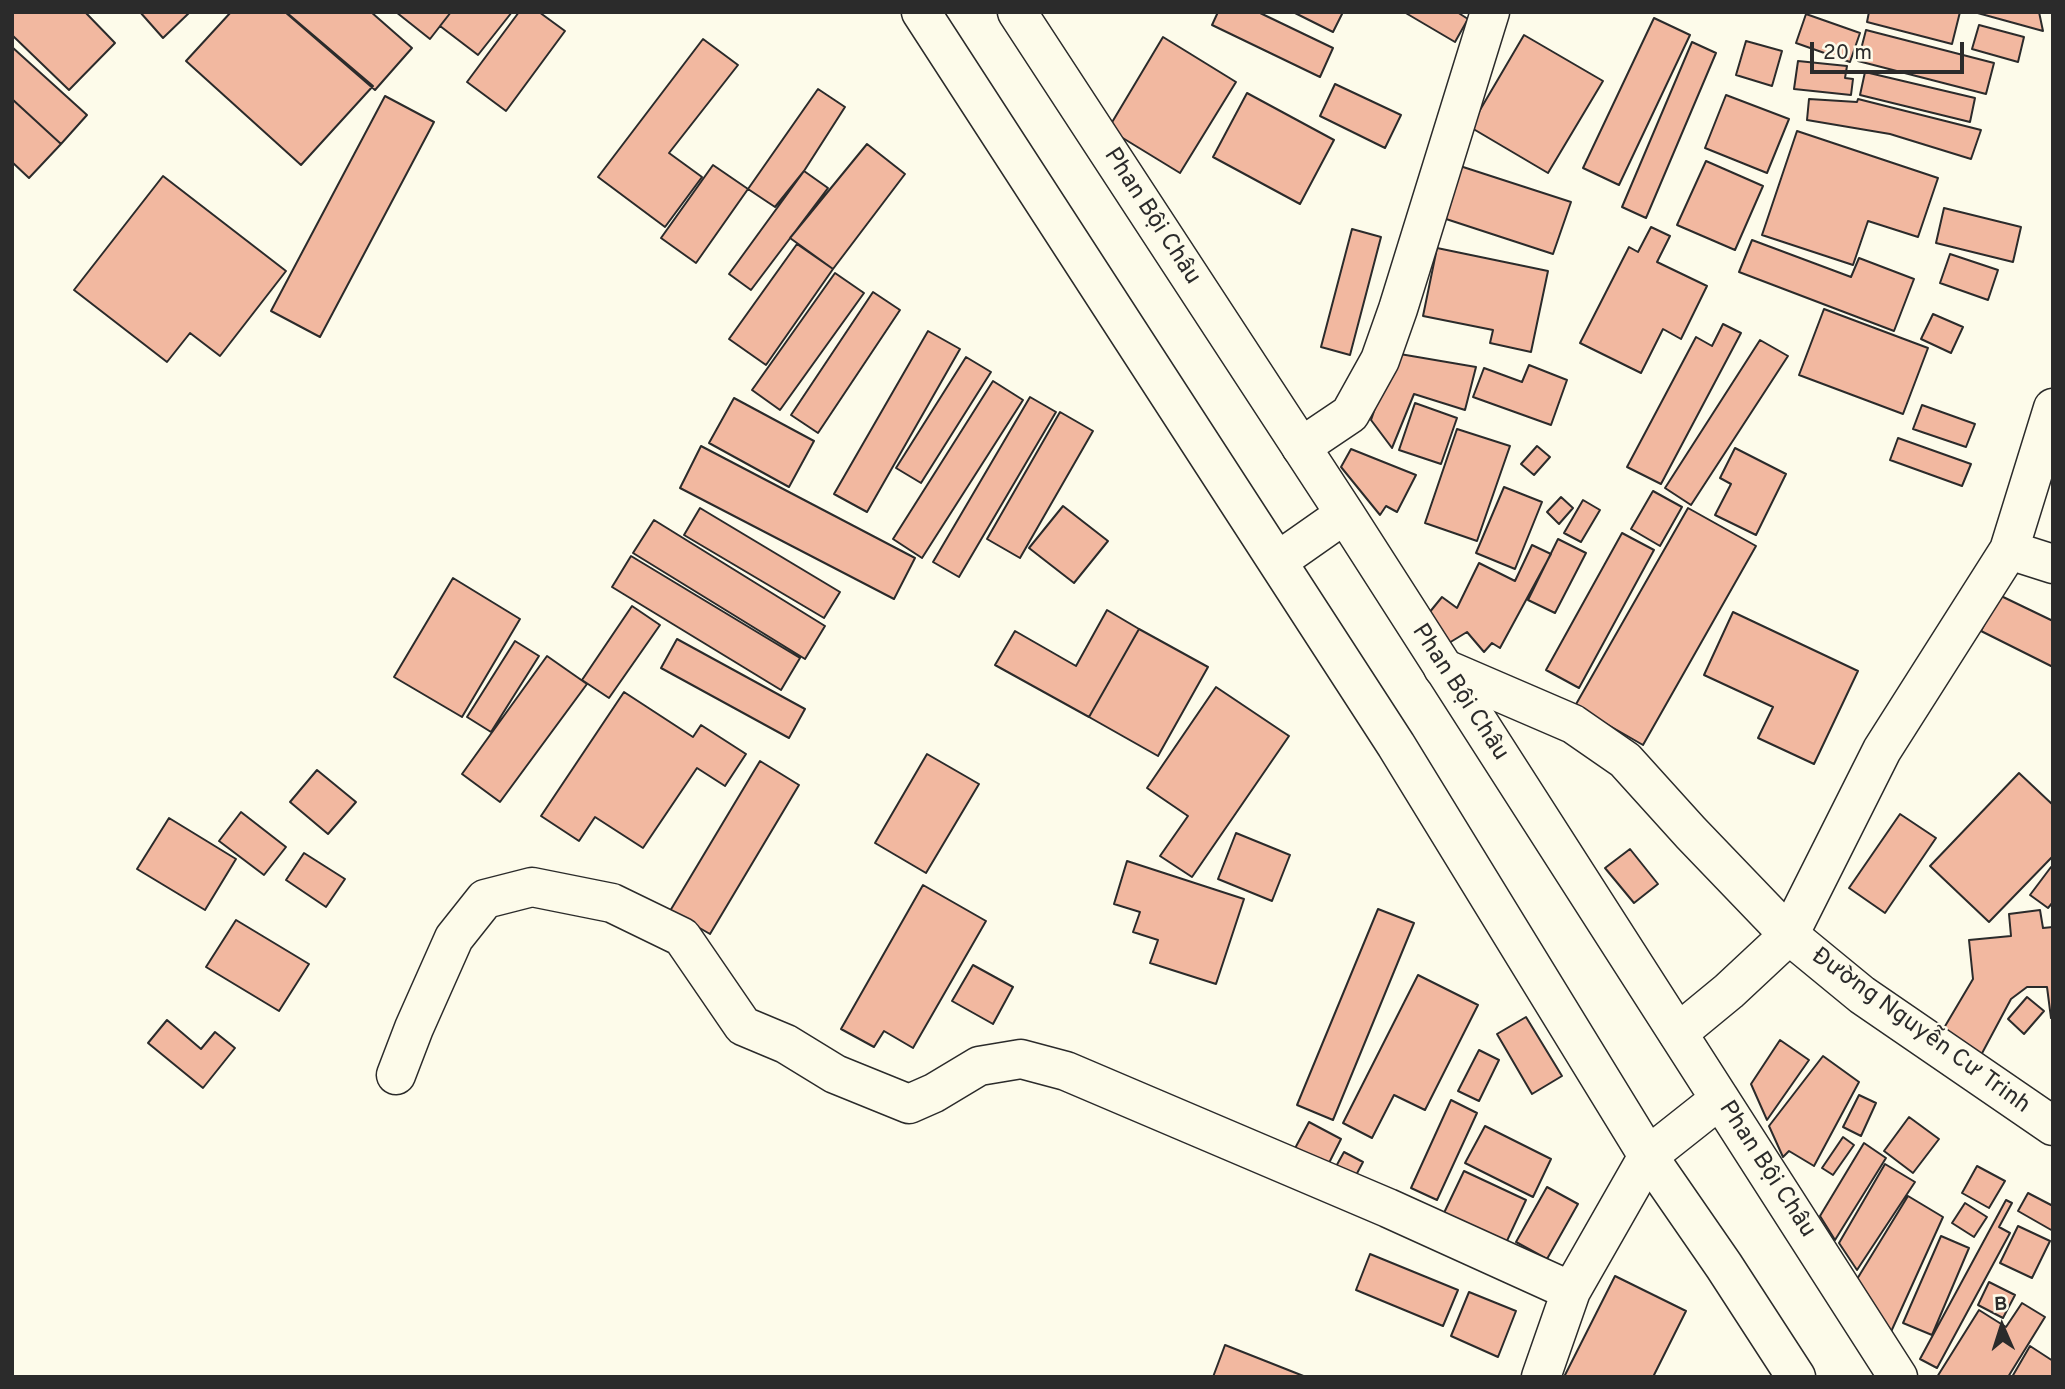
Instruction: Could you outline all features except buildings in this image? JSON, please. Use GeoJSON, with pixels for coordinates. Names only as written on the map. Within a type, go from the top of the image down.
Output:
{"type":"FeatureCollection","features":[{"type":"Feature","properties":{"kind":"street"},"geometry":{"type":"LineString","coordinates":[[921,12],[1396,745],[1648,1156],[1796,1377]]}},
{"type":"Feature","properties":{"kind":"street","name":"Phan Bội Châu"},"geometry":{"type":"LineString","coordinates":[[1017,12],[1345,514],[1898,1377]]}},
{"type":"Feature","properties":{"kind":"street"},"geometry":{"type":"LineString","coordinates":[[1301,447],[1350,414],[1380,360],[1411,270],[1490,12]]}},
{"type":"Feature","properties":{"kind":"street"},"geometry":{"type":"LineString","coordinates":[[1678,1033],[1789,936],[1882,750],[2009,550],[2053,408]]}},
{"type":"Feature","properties":{"kind":"street"},"geometry":{"type":"LineString","coordinates":[[1278,562],[1345,514]]}},
{"type":"Feature","properties":{"kind":"street"},"geometry":{"type":"LineString","coordinates":[[2009,550],[2053,564]]}},
{"type":"Feature","properties":{"kind":"street","name":"Đường Nguyễn Cư Trinh"},"geometry":{"type":"LineString","coordinates":[[1443,668],[1573,724],[1625,760],[1789,936],[1862,995],[2053,1126]]}},
{"type":"Feature","properties":{"kind":"street"},"geometry":{"type":"LineString","coordinates":[[396,1075],[454,938],[485,899],[532,887],[612,903],[682,937],[743,1026],[786,1044],[835,1074],[909,1104],[934,1093],[979,1066],[1021,1059],[1066,1071],[1388,1208],[1571,1291]]}},
{"type":"Feature","properties":{"kind":"street"},"geometry":{"type":"LineString","coordinates":[[1541,1377],[1571,1291],[1648,1156],[1720,1099]]}}]}
